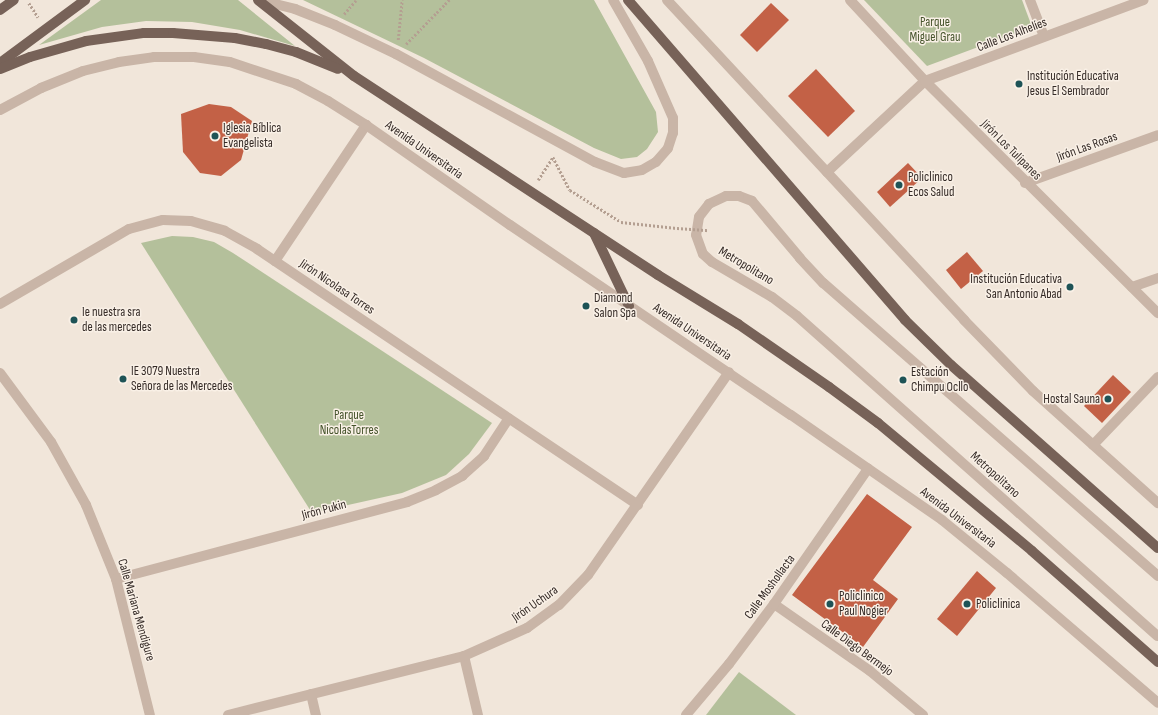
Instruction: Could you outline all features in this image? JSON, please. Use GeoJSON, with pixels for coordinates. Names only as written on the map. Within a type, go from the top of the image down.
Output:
{"type":"FeatureCollection","features":[{"type":"Feature","properties":{"kind":"main road"},"geometry":{"type":"LineString","coordinates":[[0,10],[14,0]]}},
{"type":"Feature","properties":{"kind":"main road"},"geometry":{"type":"LineString","coordinates":[[0,62],[85,0]]}},
{"type":"Feature","properties":{"kind":"main road","name":"Avenida Universitaria"},"geometry":{"type":"LineString","coordinates":[[258,0],[354,76],[594,233],[738,324],[878,423],[1032,551],[1158,662]]}},
{"type":"Feature","properties":{"kind":"main road"},"geometry":{"type":"LineString","coordinates":[[628,0],[905,320],[951,365],[1158,548]]}},
{"type":"Feature","properties":{"kind":"main road"},"geometry":{"type":"LineString","coordinates":[[0,69],[30,56],[86,41],[144,33],[173,33],[235,38],[266,44],[310,58],[354,76]]}},
{"type":"Feature","properties":{"kind":"main road"},"geometry":{"type":"LineString","coordinates":[[594,233],[629,306]]}},
{"type":"Feature","properties":{"kind":"street"},"geometry":{"type":"LineString","coordinates":[[258,0],[295,9],[328,22],[396,54],[595,162],[624,173],[642,170],[656,162],[668,148],[673,133],[674,118],[648,61],[613,0]]}},
{"type":"Feature","properties":{"kind":"street"},"geometry":{"type":"LineString","coordinates":[[667,0],[1033,391],[1158,503]]}},
{"type":"Feature","properties":{"kind":"street","name":"Jirón Los Tulipanes"},"geometry":{"type":"LineString","coordinates":[[850,0],[925,81],[1025,183],[1158,313]]}},
{"type":"Feature","properties":{"kind":"street"},"geometry":{"type":"LineString","coordinates":[[1030,0],[1044,36]]}},
{"type":"Feature","properties":{"kind":"street","name":"Calle Los Alhelíes"},"geometry":{"type":"LineString","coordinates":[[827,172],[925,81],[1144,0]]}},
{"type":"Feature","properties":{"kind":"street","name":"Avenida Universitaria"},"geometry":{"type":"LineString","coordinates":[[0,110],[41,88],[83,71],[126,61],[154,57],[194,57],[230,62],[262,71],[296,84],[328,101],[366,125],[629,306],[729,372],[942,520],[1008,573],[1158,703]]}},
{"type":"Feature","properties":{"kind":"street"},"geometry":{"type":"LineString","coordinates":[[275,261],[366,125]]}},
{"type":"Feature","properties":{"kind":"street","name":"Jirón Las Rosas"},"geometry":{"type":"LineString","coordinates":[[1025,183],[1158,135]]}},
{"type":"Feature","properties":{"kind":"street","name":"Metropolitano"},"geometry":{"type":"LineString","coordinates":[[1158,576],[823,283],[752,201],[739,196],[726,196],[709,204],[699,217],[696,235],[703,254],[712,262],[772,297],[797,316],[1158,636]]}},
{"type":"Feature","properties":{"kind":"street","name":"Jirón Nicolasa Torres"},"geometry":{"type":"LineString","coordinates":[[0,304],[129,228],[162,220],[192,221],[225,231],[275,261],[638,505]]}},
{"type":"Feature","properties":{"kind":"street"},"geometry":{"type":"LineString","coordinates":[[1132,288],[1158,278]]}},
{"type":"Feature","properties":{"kind":"street","name":"Jirón Uchura"},"geometry":{"type":"LineString","coordinates":[[228,715],[464,656],[527,628],[559,606],[588,575],[729,372]]}},
{"type":"Feature","properties":{"kind":"street","name":"Calle Mariana Mendigure"},"geometry":{"type":"LineString","coordinates":[[0,373],[51,442],[86,505],[116,579],[150,715]]}},
{"type":"Feature","properties":{"kind":"street"},"geometry":{"type":"LineString","coordinates":[[1093,445],[1158,377]]}},
{"type":"Feature","properties":{"kind":"street","name":"Jirón Pukin"},"geometry":{"type":"LineString","coordinates":[[116,579],[406,502],[436,490],[462,476],[484,456],[509,418]]}},
{"type":"Feature","properties":{"kind":"street","name":"Calle Moshollacta"},"geometry":{"type":"LineString","coordinates":[[686,715],[729,664],[774,604],[868,469]]}},
{"type":"Feature","properties":{"kind":"street","name":"Calle Diego Bermejo"},"geometry":{"type":"LineString","coordinates":[[774,604],[870,672],[923,715]]}},
{"type":"Feature","properties":{"kind":"street"},"geometry":{"type":"LineString","coordinates":[[464,656],[478,715]]}},
{"type":"Feature","properties":{"kind":"street"},"geometry":{"type":"LineString","coordinates":[[311,694],[316,715]]}},
{"type":"Feature","properties":{"kind":"path"},"geometry":{"type":"LineString","coordinates":[[396,54],[402,0]]}},
{"type":"Feature","properties":{"kind":"path"},"geometry":{"type":"LineString","coordinates":[[396,54],[449,0]]}},
{"type":"Feature","properties":{"kind":"path"},"geometry":{"type":"LineString","coordinates":[[530,191],[553,157],[570,190],[621,222],[709,230]]}},
{"type":"Feature","properties":{"kind":"green space"},"geometry":{"type":"Polygon","coordinates":[[[101,0],[238,0],[295,46],[240,30],[192,22],[146,21],[102,27],[39,45],[101,0]]]}},
{"type":"Feature","properties":{"kind":"green space"},"geometry":{"type":"Polygon","coordinates":[[[303,0],[594,0],[656,112],[658,132],[647,149],[637,157],[621,159],[594,148],[424,58],[303,0]]]}},
{"type":"Feature","properties":{"kind":"green space","name":"Parque Miguel Grau"},"geometry":{"type":"Polygon","coordinates":[[[864,0],[1022,0],[1032,27],[927,66],[864,0]]]}},
{"type":"Feature","properties":{"kind":"green space","name":"Parque NicolasTorres"},"geometry":{"type":"Polygon","coordinates":[[[172,236],[193,237],[214,242],[233,253],[492,423],[469,454],[446,475],[402,493],[312,513],[141,243],[172,236]]]}},
{"type":"Feature","properties":{"kind":"green space"},"geometry":{"type":"Polygon","coordinates":[[[739,672],[796,715],[706,715],[739,672]]]}},
{"type":"Feature","properties":{"kind":"building"},"geometry":{"type":"Polygon","coordinates":[[[771,3],[789,20],[757,52],[740,35],[771,3]]]}},
{"type":"Feature","properties":{"kind":"building"},"geometry":{"type":"Polygon","coordinates":[[[816,69],[855,111],[828,137],[788,96],[816,69]]]}},
{"type":"Feature","properties":{"kind":"building","name":"Iglesia Bíblica Evangelista"},"geometry":{"type":"Polygon","coordinates":[[[209,104],[231,107],[252,121],[241,160],[221,176],[200,173],[183,152],[181,114],[209,104]]]}},
{"type":"Feature","properties":{"kind":"building","name":"Policlinico Ecos Salud"},"geometry":{"type":"Polygon","coordinates":[[[908,163],[922,178],[890,207],[877,192],[908,163]]]}},
{"type":"Feature","properties":{"kind":"building"},"geometry":{"type":"Polygon","coordinates":[[[967,252],[983,271],[961,289],[946,270],[967,252]]]}},
{"type":"Feature","properties":{"kind":"building","name":"Hostal Sauna"},"geometry":{"type":"Polygon","coordinates":[[[1113,375],[1131,392],[1102,423],[1084,406],[1113,375]]]}},
{"type":"Feature","properties":{"kind":"building"},"geometry":{"type":"Polygon","coordinates":[[[867,494],[912,527],[873,580],[898,599],[863,647],[792,595],[867,494]]]}},
{"type":"Feature","properties":{"kind":"building","name":"Policlinica"},"geometry":{"type":"Polygon","coordinates":[[[977,571],[996,588],[957,636],[937,619],[977,571]]]}},
{"type":"Feature","properties":{"kind":"place","name":"Institución Educativa Jesus El Sembrador"},"geometry":{"type":"Point","coordinates":[1019,84]}},
{"type":"Feature","properties":{"kind":"place","name":"Iglesia Bíblica Evangelista"},"geometry":{"type":"Point","coordinates":[215,136]}},
{"type":"Feature","properties":{"kind":"place","name":"Policlinico Ecos Salud"},"geometry":{"type":"Point","coordinates":[899,185]}},
{"type":"Feature","properties":{"kind":"place","name":"Institución Educativa San Antonio Abad"},"geometry":{"type":"Point","coordinates":[1070,287]}},
{"type":"Feature","properties":{"kind":"place","name":"Diamond Salon Spa"},"geometry":{"type":"Point","coordinates":[586,306]}},
{"type":"Feature","properties":{"kind":"place","name":"Ie nuestra sra de las mercedes"},"geometry":{"type":"Point","coordinates":[74,320]}},
{"type":"Feature","properties":{"kind":"place","name":"IE 3079 Nuestra Señora de las Mercedes"},"geometry":{"type":"Point","coordinates":[123,379]}},
{"type":"Feature","properties":{"kind":"place","name":"Estación Chimpu Ocllo"},"geometry":{"type":"Point","coordinates":[903,380]}},
{"type":"Feature","properties":{"kind":"place","name":"Hostal Sauna"},"geometry":{"type":"Point","coordinates":[1108,399]}},
{"type":"Feature","properties":{"kind":"place","name":"Policlinico Paul Nogier"},"geometry":{"type":"Point","coordinates":[830,604]}},
{"type":"Feature","properties":{"kind":"place","name":"Policlinica"},"geometry":{"type":"Point","coordinates":[967,604]}}]}
